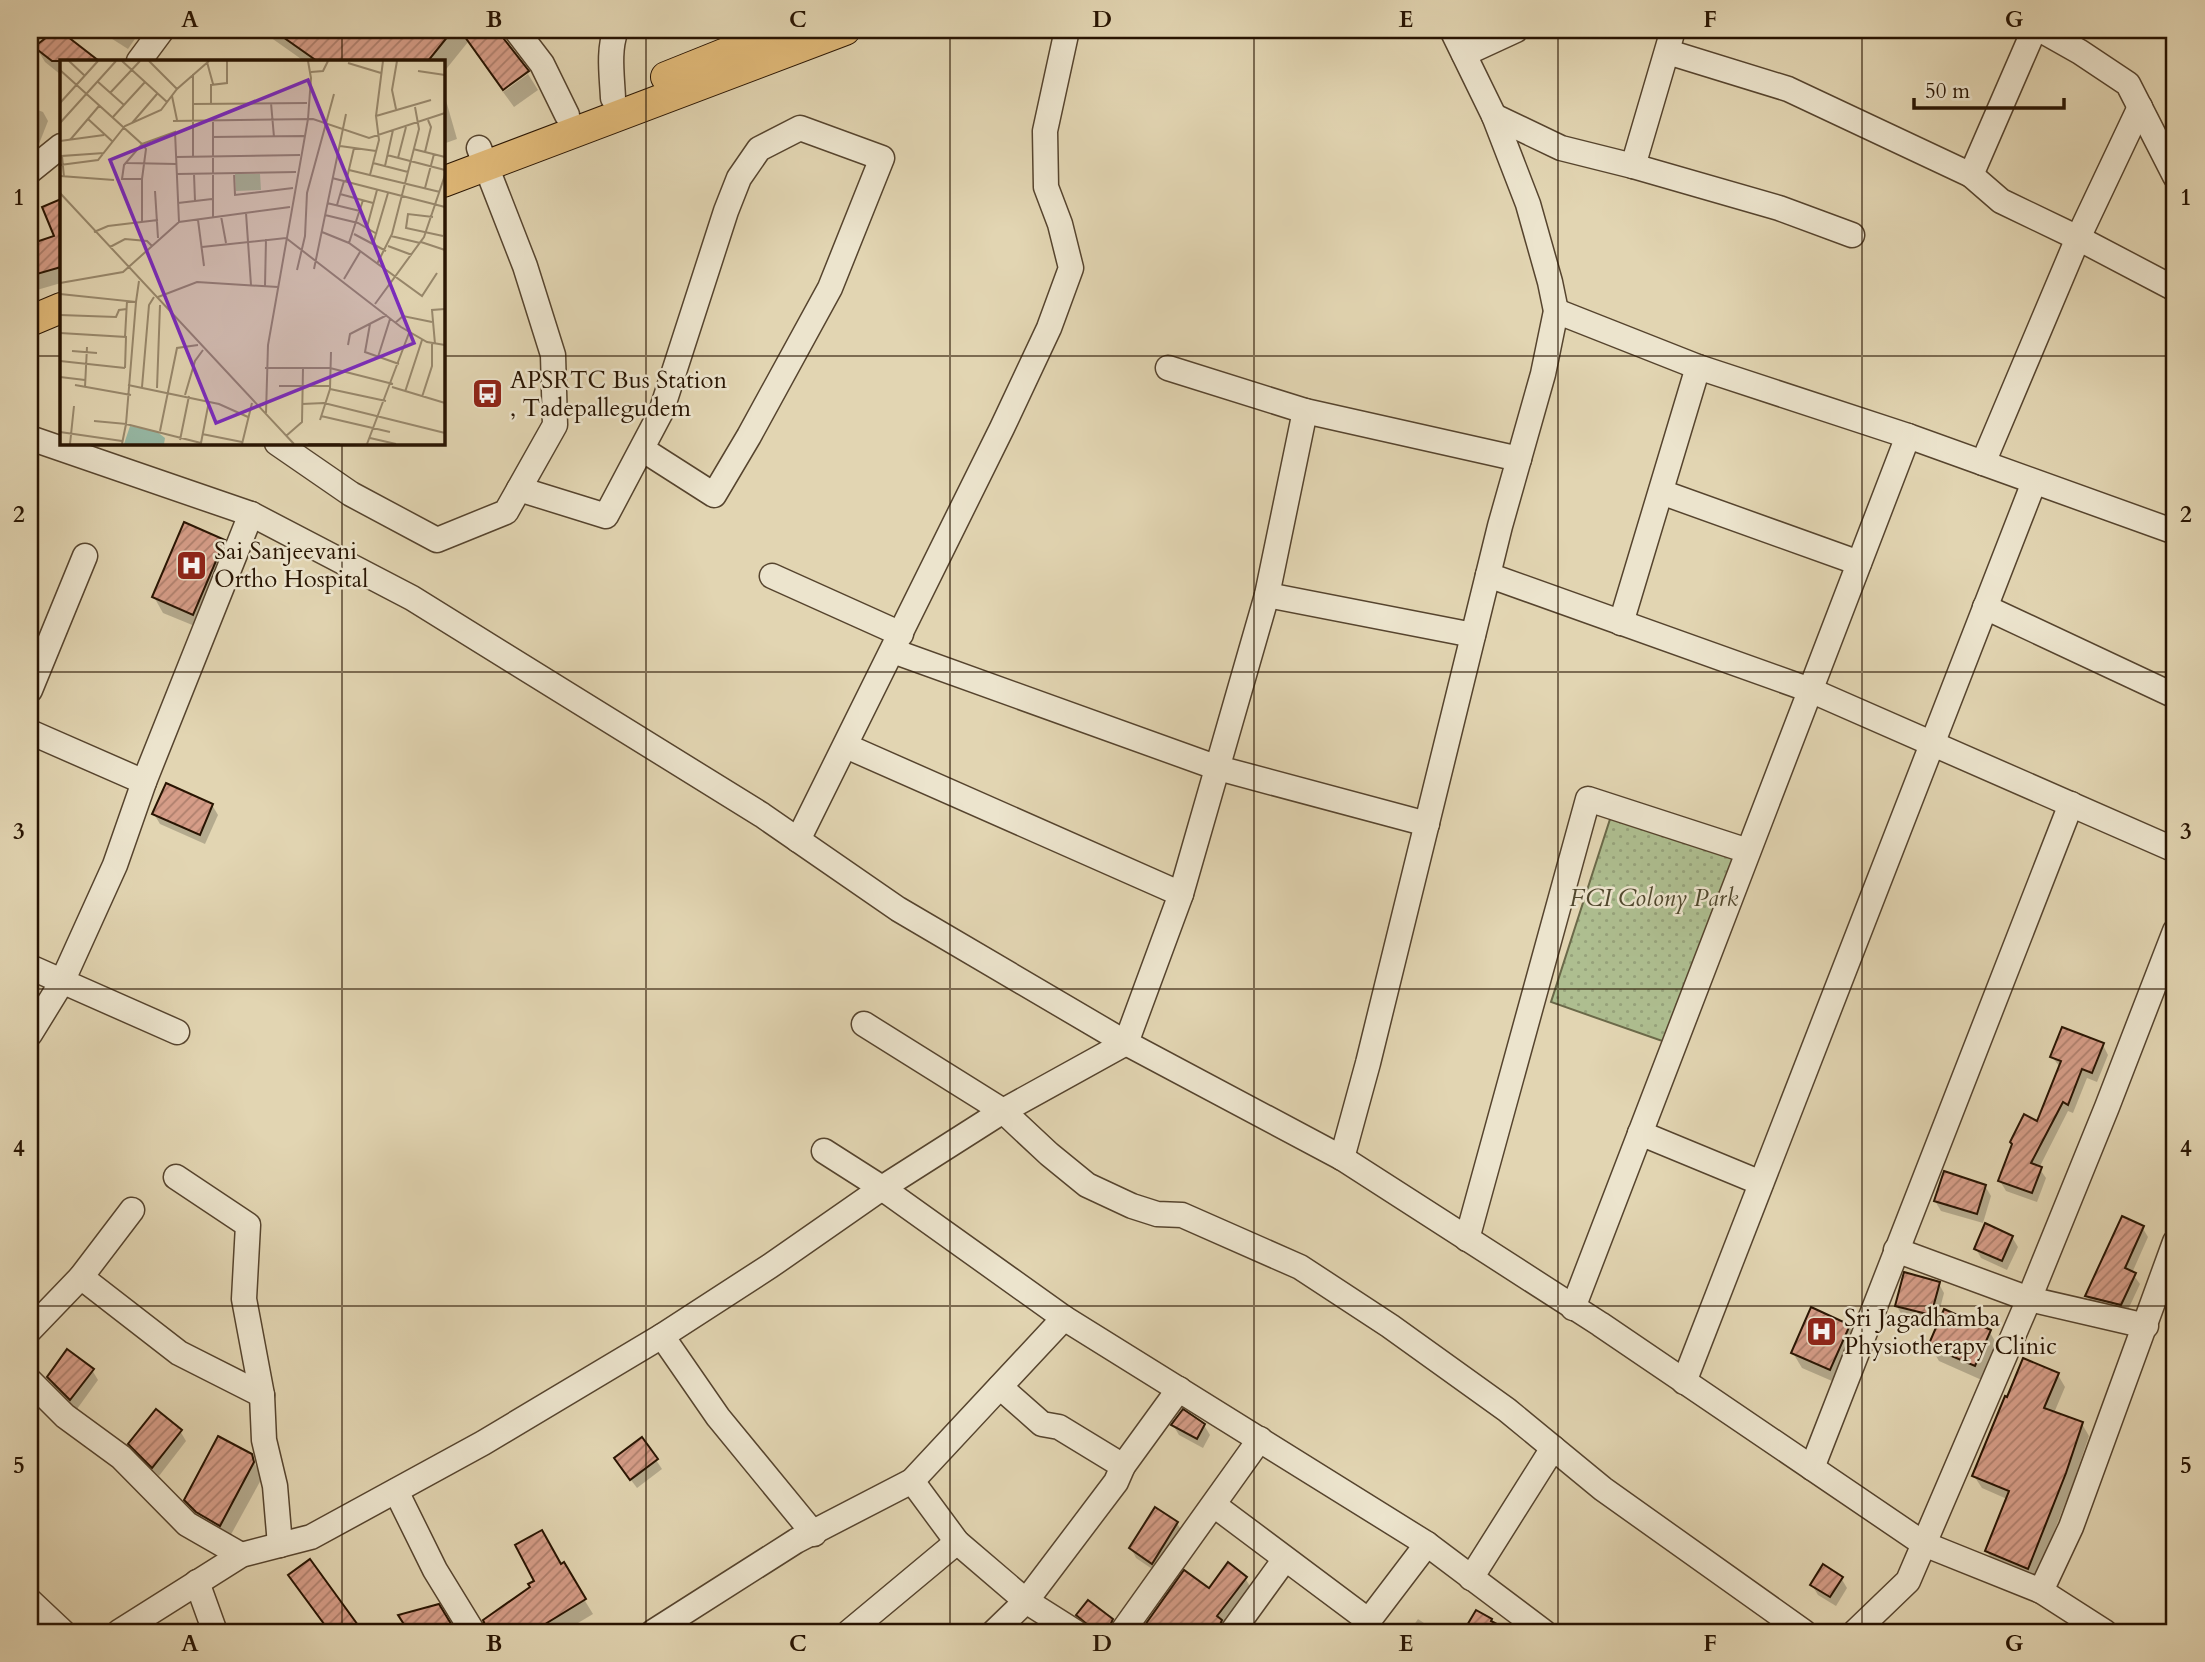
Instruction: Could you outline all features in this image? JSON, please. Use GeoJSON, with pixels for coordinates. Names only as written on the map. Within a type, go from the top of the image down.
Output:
{"type":"FeatureCollection","features":[{"type":"Feature","properties":{"kind":"main road"},"geometry":{"type":"LineString","coordinates":[[444,181],[482,157],[567,115],[783,30]]}},
{"type":"Feature","properties":{"kind":"main road"},"geometry":{"type":"LineString","coordinates":[[444,161],[482,157],[845,30]]}},
{"type":"Feature","properties":{"kind":"street"},"geometry":{"type":"LineString","coordinates":[[140,60],[162,30]]}},
{"type":"Feature","properties":{"kind":"street"},"geometry":{"type":"LineString","coordinates":[[516,30],[542,64],[567,115]]}},
{"type":"Feature","properties":{"kind":"street"},"geometry":{"type":"LineString","coordinates":[[613,98],[611,72],[616,30]]}},
{"type":"Feature","properties":{"kind":"street"},"geometry":{"type":"LineString","coordinates":[[798,840],[897,643],[1049,328],[1071,268],[1060,224],[1046,187],[1045,131],[1067,30]]}},
{"type":"Feature","properties":{"kind":"street"},"geometry":{"type":"LineString","coordinates":[[1342,1158],[1488,575],[1543,374],[1556,311],[1528,204],[1494,116],[1452,30]]}},
{"type":"Feature","properties":{"kind":"street"},"geometry":{"type":"LineString","coordinates":[[1464,54],[1516,30]]}},
{"type":"Feature","properties":{"kind":"street"},"geometry":{"type":"LineString","coordinates":[[1971,175],[2035,30]]}},
{"type":"Feature","properties":{"kind":"street"},"geometry":{"type":"LineString","coordinates":[[2041,30],[2128,84],[2175,176]]}},
{"type":"Feature","properties":{"kind":"street"},"geometry":{"type":"LineString","coordinates":[[1633,166],[1671,41],[1788,89],[1971,175],[2001,201],[2175,289]]}},
{"type":"Feature","properties":{"kind":"street"},"geometry":{"type":"LineString","coordinates":[[1983,463],[2078,238],[2140,107]]}},
{"type":"Feature","properties":{"kind":"street"},"geometry":{"type":"LineString","coordinates":[[1494,116],[1561,148],[1779,208],[1852,235]]}},
{"type":"Feature","properties":{"kind":"street"},"geometry":{"type":"LineString","coordinates":[[519,489],[606,516],[661,412],[726,211],[739,178],[759,149],[800,128],[882,158],[830,288],[714,495],[642,449]]}},
{"type":"Feature","properties":{"kind":"street"},"geometry":{"type":"LineString","coordinates":[[30,171],[60,147]]}},
{"type":"Feature","properties":{"kind":"street"},"geometry":{"type":"LineString","coordinates":[[278,444],[351,494],[436,540],[506,512],[555,425],[553,355],[525,266],[482,157]]}},
{"type":"Feature","properties":{"kind":"street"},"geometry":{"type":"LineString","coordinates":[[1556,311],[1698,367],[1908,436],[2175,532]]}},
{"type":"Feature","properties":{"kind":"street"},"geometry":{"type":"LineString","coordinates":[[1621,623],[1698,367]]}},
{"type":"Feature","properties":{"kind":"street"},"geometry":{"type":"LineString","coordinates":[[1168,368],[1305,411],[1518,459]]}},
{"type":"Feature","properties":{"kind":"street"},"geometry":{"type":"LineString","coordinates":[[119,1632],[241,1555],[311,1537],[483,1443],[662,1336],[882,1188],[1003,1111],[1126,1043],[1181,894],[1267,596],[1305,411]]}},
{"type":"Feature","properties":{"kind":"street"},"geometry":{"type":"LineString","coordinates":[[1573,1308],[1908,436]]}},
{"type":"Feature","properties":{"kind":"street"},"geometry":{"type":"LineString","coordinates":[[30,438],[251,514],[412,598],[751,808],[898,909],[1126,1043],[1342,1158],[1573,1308],[1924,1544],[2041,1591],[2105,1632]]}},
{"type":"Feature","properties":{"kind":"street"},"geometry":{"type":"LineString","coordinates":[[1684,1382],[2034,482]]}},
{"type":"Feature","properties":{"kind":"street"},"geometry":{"type":"LineString","coordinates":[[1661,492],[1859,563]]}},
{"type":"Feature","properties":{"kind":"street"},"geometry":{"type":"LineString","coordinates":[[30,1034],[62,982],[115,864],[144,782],[251,514]]}},
{"type":"Feature","properties":{"kind":"street"},"geometry":{"type":"LineString","coordinates":[[30,690],[85,556]]}},
{"type":"Feature","properties":{"kind":"street"},"geometry":{"type":"LineString","coordinates":[[1488,575],[1810,690],[2175,850]]}},
{"type":"Feature","properties":{"kind":"street"},"geometry":{"type":"LineString","coordinates":[[772,576],[897,643],[1218,768],[1427,824]]}},
{"type":"Feature","properties":{"kind":"street"},"geometry":{"type":"LineString","coordinates":[[1267,596],[1473,635]]}},
{"type":"Feature","properties":{"kind":"street"},"geometry":{"type":"LineString","coordinates":[[1985,607],[2175,696]]}},
{"type":"Feature","properties":{"kind":"street"},"geometry":{"type":"LineString","coordinates":[[30,732],[144,782]]}},
{"type":"Feature","properties":{"kind":"street"},"geometry":{"type":"LineString","coordinates":[[846,746],[1181,894]]}},
{"type":"Feature","properties":{"kind":"street"},"geometry":{"type":"LineString","coordinates":[[1467,1239],[1588,799],[1748,851]]}},
{"type":"Feature","properties":{"kind":"street"},"geometry":{"type":"LineString","coordinates":[[1812,1468],[2071,804]]}},
{"type":"Feature","properties":{"kind":"street"},"geometry":{"type":"LineString","coordinates":[[1855,1632],[1909,1581],[2029,1299],[2175,931]]}},
{"type":"Feature","properties":{"kind":"street"},"geometry":{"type":"LineString","coordinates":[[30,967],[177,1032]]}},
{"type":"Feature","properties":{"kind":"street"},"geometry":{"type":"LineString","coordinates":[[864,1024],[1003,1111],[1087,1185],[1132,1206],[1157,1214],[1182,1214],[1300,1267],[1401,1333],[1507,1410],[1603,1489],[1804,1632]]}},
{"type":"Feature","properties":{"kind":"street"},"geometry":{"type":"LineString","coordinates":[[1640,1133],[1761,1183]]}},
{"type":"Feature","properties":{"kind":"street"},"geometry":{"type":"LineString","coordinates":[[824,1151],[882,1188],[1064,1318],[1426,1544],[1544,1632]]}},
{"type":"Feature","properties":{"kind":"street"},"geometry":{"type":"LineString","coordinates":[[176,1177],[248,1225],[244,1300],[262,1395],[264,1440],[275,1486],[279,1545]]}},
{"type":"Feature","properties":{"kind":"street"},"geometry":{"type":"LineString","coordinates":[[30,1330],[81,1277],[132,1210]]}},
{"type":"Feature","properties":{"kind":"street"},"geometry":{"type":"LineString","coordinates":[[2041,1591],[2071,1527],[2175,1242]]}},
{"type":"Feature","properties":{"kind":"street"},"geometry":{"type":"LineString","coordinates":[[1896,1250],[2029,1299],[2146,1326]]}},
{"type":"Feature","properties":{"kind":"street"},"geometry":{"type":"LineString","coordinates":[[81,1277],[179,1353],[262,1395]]}},
{"type":"Feature","properties":{"kind":"street"},"geometry":{"type":"LineString","coordinates":[[669,1628],[796,1541],[912,1481],[1064,1318]]}},
{"type":"Feature","properties":{"kind":"street"},"geometry":{"type":"LineString","coordinates":[[662,1336],[718,1417],[814,1534]]}},
{"type":"Feature","properties":{"kind":"street"},"geometry":{"type":"LineString","coordinates":[[30,1381],[65,1416],[121,1457],[187,1524],[241,1555]]}},
{"type":"Feature","properties":{"kind":"street"},"geometry":{"type":"LineString","coordinates":[[1000,1387],[1042,1424],[1059,1427],[1123,1466]]}},
{"type":"Feature","properties":{"kind":"street"},"geometry":{"type":"LineString","coordinates":[[994,1632],[1026,1601],[1116,1482],[1123,1466],[1180,1389]]}},
{"type":"Feature","properties":{"kind":"street"},"geometry":{"type":"LineString","coordinates":[[1122,1632],[1260,1439]]}},
{"type":"Feature","properties":{"kind":"street"},"geometry":{"type":"LineString","coordinates":[[1471,1578],[1553,1448]]}},
{"type":"Feature","properties":{"kind":"street"},"geometry":{"type":"LineString","coordinates":[[912,1481],[957,1542],[1026,1601],[1075,1632]]}},
{"type":"Feature","properties":{"kind":"street"},"geometry":{"type":"LineString","coordinates":[[396,1491],[435,1570],[473,1632]]}},
{"type":"Feature","properties":{"kind":"street"},"geometry":{"type":"LineString","coordinates":[[1214,1505],[1285,1559],[1364,1627],[1426,1544]]}},
{"type":"Feature","properties":{"kind":"street"},"geometry":{"type":"LineString","coordinates":[[849,1632],[957,1542]]}},
{"type":"Feature","properties":{"kind":"street"},"geometry":{"type":"LineString","coordinates":[[1232,1632],[1285,1559]]}},
{"type":"Feature","properties":{"kind":"street"},"geometry":{"type":"LineString","coordinates":[[197,1582],[215,1632]]}},
{"type":"Feature","properties":{"kind":"street"},"geometry":{"type":"LineString","coordinates":[[30,1601],[63,1632]]}},
{"type":"Feature","properties":{"kind":"green space","name":"FCI Colony Park"},"geometry":{"type":"Polygon","coordinates":[[[1612,813],[1740,856],[1668,1043],[1551,1002],[1612,813]]]}},
{"type":"Feature","properties":{"kind":"building"},"geometry":{"type":"Polygon","coordinates":[[[59,30],[98,60],[52,61],[34,47],[59,30]]]}},
{"type":"Feature","properties":{"kind":"building"},"geometry":{"type":"Polygon","coordinates":[[[273,30],[453,30],[429,60],[316,60],[273,30]]]}},
{"type":"Feature","properties":{"kind":"building"},"geometry":{"type":"Polygon","coordinates":[[[460,30],[500,30],[529,71],[503,90],[460,30]]]}},
{"type":"Feature","properties":{"kind":"building"},"geometry":{"type":"Polygon","coordinates":[[[60,199],[60,267],[30,276],[30,244],[54,236],[42,207],[60,199]]]}},
{"type":"Feature","properties":{"kind":"building"},"geometry":{"type":"Polygon","coordinates":[[[184,522],[225,540],[193,615],[152,597],[184,522]]]}},
{"type":"Feature","properties":{"kind":"building"},"geometry":{"type":"Polygon","coordinates":[[[166,783],[213,804],[200,835],[152,814],[166,783]]]}},
{"type":"Feature","properties":{"kind":"building"},"geometry":{"type":"Polygon","coordinates":[[[2062,1027],[2104,1043],[2092,1073],[2082,1069],[2068,1105],[2063,1102],[2031,1163],[2042,1167],[2032,1193],[1998,1181],[2012,1144],[2010,1142],[2024,1114],[2037,1121],[2061,1061],[2050,1057],[2062,1027]]]}},
{"type":"Feature","properties":{"kind":"building"},"geometry":{"type":"Polygon","coordinates":[[[1944,1171],[1986,1185],[1977,1214],[1934,1201],[1944,1171]]]}},
{"type":"Feature","properties":{"kind":"building"},"geometry":{"type":"Polygon","coordinates":[[[2122,1216],[2144,1226],[2125,1268],[2136,1273],[2121,1305],[2085,1296],[2122,1216]]]}},
{"type":"Feature","properties":{"kind":"building"},"geometry":{"type":"Polygon","coordinates":[[[1985,1223],[2013,1236],[2002,1261],[1974,1249],[1985,1223]]]}},
{"type":"Feature","properties":{"kind":"building"},"geometry":{"type":"Polygon","coordinates":[[[1904,1272],[1940,1282],[1931,1315],[1895,1306],[1904,1272]]]}},
{"type":"Feature","properties":{"kind":"building"},"geometry":{"type":"Polygon","coordinates":[[[1811,1307],[1850,1325],[1830,1370],[1791,1353],[1811,1307]]]}},
{"type":"Feature","properties":{"kind":"building"},"geometry":{"type":"Polygon","coordinates":[[[1944,1309],[1991,1330],[1975,1366],[1928,1346],[1944,1309]]]}},
{"type":"Feature","properties":{"kind":"building"},"geometry":{"type":"Polygon","coordinates":[[[67,1349],[94,1369],[70,1400],[47,1377],[67,1349]]]}},
{"type":"Feature","properties":{"kind":"building"},"geometry":{"type":"Polygon","coordinates":[[[2023,1358],[2059,1373],[2044,1408],[2083,1422],[2028,1569],[1985,1551],[2009,1491],[1972,1476],[2023,1358]]]}},
{"type":"Feature","properties":{"kind":"building"},"geometry":{"type":"Polygon","coordinates":[[[156,1409],[182,1430],[152,1468],[128,1444],[156,1409]]]}},
{"type":"Feature","properties":{"kind":"building"},"geometry":{"type":"Polygon","coordinates":[[[1183,1409],[1205,1424],[1197,1439],[1171,1425],[1183,1409]]]}},
{"type":"Feature","properties":{"kind":"building"},"geometry":{"type":"Polygon","coordinates":[[[218,1436],[252,1454],[254,1462],[220,1526],[196,1512],[184,1500],[218,1436]]]}},
{"type":"Feature","properties":{"kind":"building"},"geometry":{"type":"Polygon","coordinates":[[[642,1437],[658,1459],[630,1480],[614,1458],[642,1437]]]}},
{"type":"Feature","properties":{"kind":"building"},"geometry":{"type":"Polygon","coordinates":[[[1155,1507],[1178,1522],[1152,1564],[1129,1548],[1155,1507]]]}},
{"type":"Feature","properties":{"kind":"building"},"geometry":{"type":"Polygon","coordinates":[[[542,1530],[561,1564],[564,1562],[586,1599],[542,1626],[546,1632],[488,1632],[483,1620],[530,1587],[528,1584],[534,1581],[515,1545],[542,1530]]]}},
{"type":"Feature","properties":{"kind":"building"},"geometry":{"type":"Polygon","coordinates":[[[310,1559],[363,1632],[330,1632],[288,1575],[310,1559]]]}},
{"type":"Feature","properties":{"kind":"building"},"geometry":{"type":"Polygon","coordinates":[[[1228,1562],[1247,1577],[1217,1616],[1222,1620],[1217,1632],[1140,1632],[1184,1570],[1209,1588],[1228,1562]]]}},
{"type":"Feature","properties":{"kind":"building"},"geometry":{"type":"Polygon","coordinates":[[[1823,1564],[1843,1577],[1830,1597],[1810,1585],[1823,1564]]]}},
{"type":"Feature","properties":{"kind":"building"},"geometry":{"type":"Polygon","coordinates":[[[1088,1600],[1113,1619],[1107,1632],[1090,1632],[1088,1625],[1076,1615],[1088,1600]]]}},
{"type":"Feature","properties":{"kind":"building"},"geometry":{"type":"Polygon","coordinates":[[[439,1604],[456,1632],[409,1632],[398,1615],[439,1604]]]}},
{"type":"Feature","properties":{"kind":"building"},"geometry":{"type":"Polygon","coordinates":[[[1476,1610],[1492,1619],[1491,1621],[1512,1632],[1463,1632],[1476,1610]]]}},
{"type":"Feature","properties":{"kind":"place","name":"APSRTC Bus Station , Tadepallegudem"},"geometry":{"type":"Point","coordinates":[487,394]}},
{"type":"Feature","properties":{"kind":"place","name":"Sai Sanjeevani Ortho Hospital"},"geometry":{"type":"Point","coordinates":[191,565]}},
{"type":"Feature","properties":{"kind":"place","name":"Sri Jagadhamba Physiotherapy Clinic"},"geometry":{"type":"Point","coordinates":[1821,1332]}}]}
